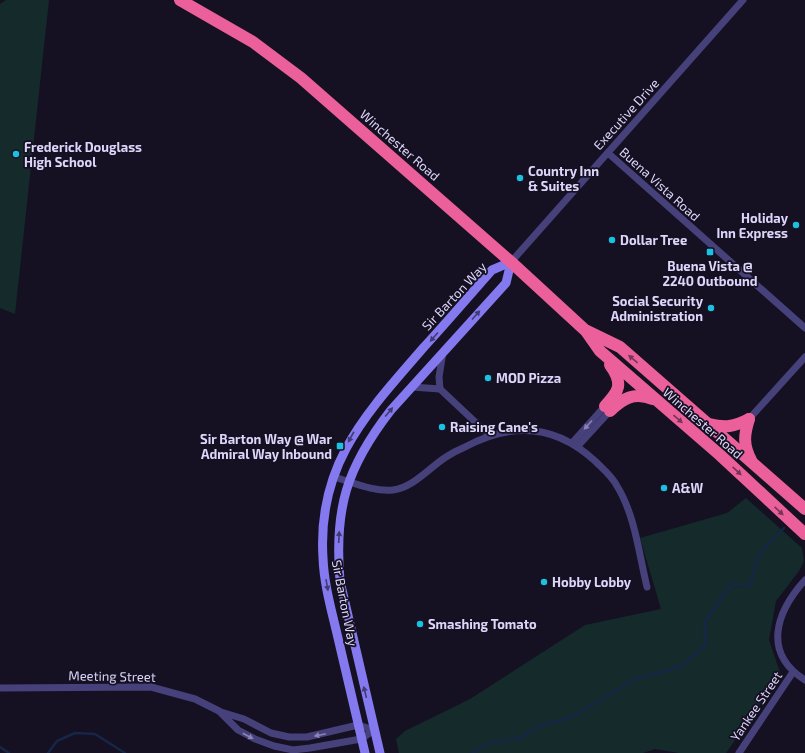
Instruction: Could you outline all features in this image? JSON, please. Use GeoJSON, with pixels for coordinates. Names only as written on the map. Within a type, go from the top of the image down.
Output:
{"type":"FeatureCollection","features":[{"type":"Feature","properties":{"kind":"highway","name":"Winchester Road"},"geometry":{"type":"LineString","coordinates":[[180,0],[253,42],[301,78],[511,262],[586,331],[600,351],[720,456],[805,534]]}},
{"type":"Feature","properties":{"kind":"highway","name":"Winchester Road"},"geometry":{"type":"LineString","coordinates":[[586,331],[620,347],[805,509]]}},
{"type":"Feature","properties":{"kind":"highway"},"geometry":{"type":"LineString","coordinates":[[600,351],[618,379],[619,386],[607,408]]}},
{"type":"Feature","properties":{"kind":"highway"},"geometry":{"type":"LineString","coordinates":[[607,408],[629,396],[646,396],[658,402]]}},
{"type":"Feature","properties":{"kind":"highway"},"geometry":{"type":"LineString","coordinates":[[707,424],[724,428],[736,426],[749,419]]}},
{"type":"Feature","properties":{"kind":"highway"},"geometry":{"type":"LineString","coordinates":[[749,419],[744,439],[746,451],[752,463]]}},
{"type":"Feature","properties":{"kind":"main road","name":"Sir Barton Way"},"geometry":{"type":"LineString","coordinates":[[380,753],[340,581],[338,553],[342,503],[353,468],[376,430],[412,387],[506,283],[511,262]]}},
{"type":"Feature","properties":{"kind":"main road","name":"Sir Barton Way"},"geometry":{"type":"LineString","coordinates":[[365,753],[329,599],[323,559],[323,524],[334,478],[351,437],[381,395],[492,270],[511,262]]}},
{"type":"Feature","properties":{"kind":"street","name":"Executive Drive"},"geometry":{"type":"LineString","coordinates":[[511,262],[743,0]]}},
{"type":"Feature","properties":{"kind":"street","name":"Buena Vista Road"},"geometry":{"type":"LineString","coordinates":[[608,153],[805,328]]}},
{"type":"Feature","properties":{"kind":"street"},"geometry":{"type":"LineString","coordinates":[[440,389],[439,376],[443,352]]}},
{"type":"Feature","properties":{"kind":"street"},"geometry":{"type":"LineString","coordinates":[[749,419],[805,356]]}},
{"type":"Feature","properties":{"kind":"street"},"geometry":{"type":"LineString","coordinates":[[412,387],[440,389],[489,435]]}},
{"type":"Feature","properties":{"kind":"street"},"geometry":{"type":"LineString","coordinates":[[574,445],[607,408]]}},
{"type":"Feature","properties":{"kind":"street"},"geometry":{"type":"LineString","coordinates":[[334,478],[380,489],[400,488],[406,486],[446,457],[489,435],[534,430],[557,436],[574,445],[607,472],[617,485],[624,498],[631,520],[647,587]]}},
{"type":"Feature","properties":{"kind":"street"},"geometry":{"type":"LineString","coordinates":[[805,580],[787,603],[778,627],[778,646],[784,662],[793,672],[805,680]]}},
{"type":"Feature","properties":{"kind":"street","name":"Yankee Street"},"geometry":{"type":"LineString","coordinates":[[739,753],[793,672]]}},
{"type":"Feature","properties":{"kind":"street","name":"Meeting Street"},"geometry":{"type":"LineString","coordinates":[[0,688],[151,686],[195,699],[219,711],[244,719],[271,734],[289,738],[306,737],[358,725]]}},
{"type":"Feature","properties":{"kind":"street","name":"Meeting Street"},"geometry":{"type":"LineString","coordinates":[[219,711],[238,730],[255,740],[293,750],[361,739],[374,730]]}},
{"type":"Feature","properties":{"kind":"street"},"geometry":{"type":"LineString","coordinates":[[358,725],[374,730]]}},
{"type":"Feature","properties":{"kind":"green space","name":"Frederick Douglass High School"},"geometry":{"type":"Polygon","coordinates":[[[6,0],[49,0],[15,314],[0,308],[0,4],[6,0]]]}},
{"type":"Feature","properties":{"kind":"green space"},"geometry":{"type":"Polygon","coordinates":[[[746,498],[802,548],[804,561],[799,571],[776,601],[769,640],[781,675],[726,753],[679,753],[655,749],[643,753],[399,753],[396,739],[405,731],[470,699],[585,625],[661,609],[640,538],[727,513],[746,498]]]}},
{"type":"Feature","properties":{"kind":"waterway"},"geometry":{"type":"LineString","coordinates":[[472,753],[489,743],[521,738],[537,727],[572,717],[635,679],[680,667],[705,646],[705,621],[731,585],[750,585],[759,554],[784,528]]}},
{"type":"Feature","properties":{"kind":"waterway"},"geometry":{"type":"LineString","coordinates":[[48,753],[57,741],[75,733],[95,734],[125,753]]}},
{"type":"Feature","properties":{"kind":"waterway"},"geometry":{"type":"LineString","coordinates":[[0,747],[9,753]]}},
{"type":"Feature","properties":{"kind":"place","name":"Frederick Douglass High School"},"geometry":{"type":"Point","coordinates":[16,154]}},
{"type":"Feature","properties":{"kind":"place","name":"Country Inn & Suites"},"geometry":{"type":"Point","coordinates":[520,178]}},
{"type":"Feature","properties":{"kind":"place","name":"Holiday Inn Express"},"geometry":{"type":"Point","coordinates":[796,225]}},
{"type":"Feature","properties":{"kind":"place","name":"Dollar Tree"},"geometry":{"type":"Point","coordinates":[612,240]}},
{"type":"Feature","properties":{"kind":"place","name":"Buena Vista @ 2240 Outbound"},"geometry":{"type":"Point","coordinates":[710,252]}},
{"type":"Feature","properties":{"kind":"place","name":"Social Security Administration"},"geometry":{"type":"Point","coordinates":[711,308]}},
{"type":"Feature","properties":{"kind":"place","name":"MOD Pizza"},"geometry":{"type":"Point","coordinates":[488,378]}},
{"type":"Feature","properties":{"kind":"place","name":"Raising Cane's"},"geometry":{"type":"Point","coordinates":[442,427]}},
{"type":"Feature","properties":{"kind":"place","name":"Sir Barton Way @ War Admiral Way Inbound"},"geometry":{"type":"Point","coordinates":[340,446]}},
{"type":"Feature","properties":{"kind":"place","name":"A&W"},"geometry":{"type":"Point","coordinates":[664,488]}},
{"type":"Feature","properties":{"kind":"place","name":"Hobby Lobby"},"geometry":{"type":"Point","coordinates":[544,582]}},
{"type":"Feature","properties":{"kind":"place","name":"Smashing Tomato"},"geometry":{"type":"Point","coordinates":[420,624]}}]}
